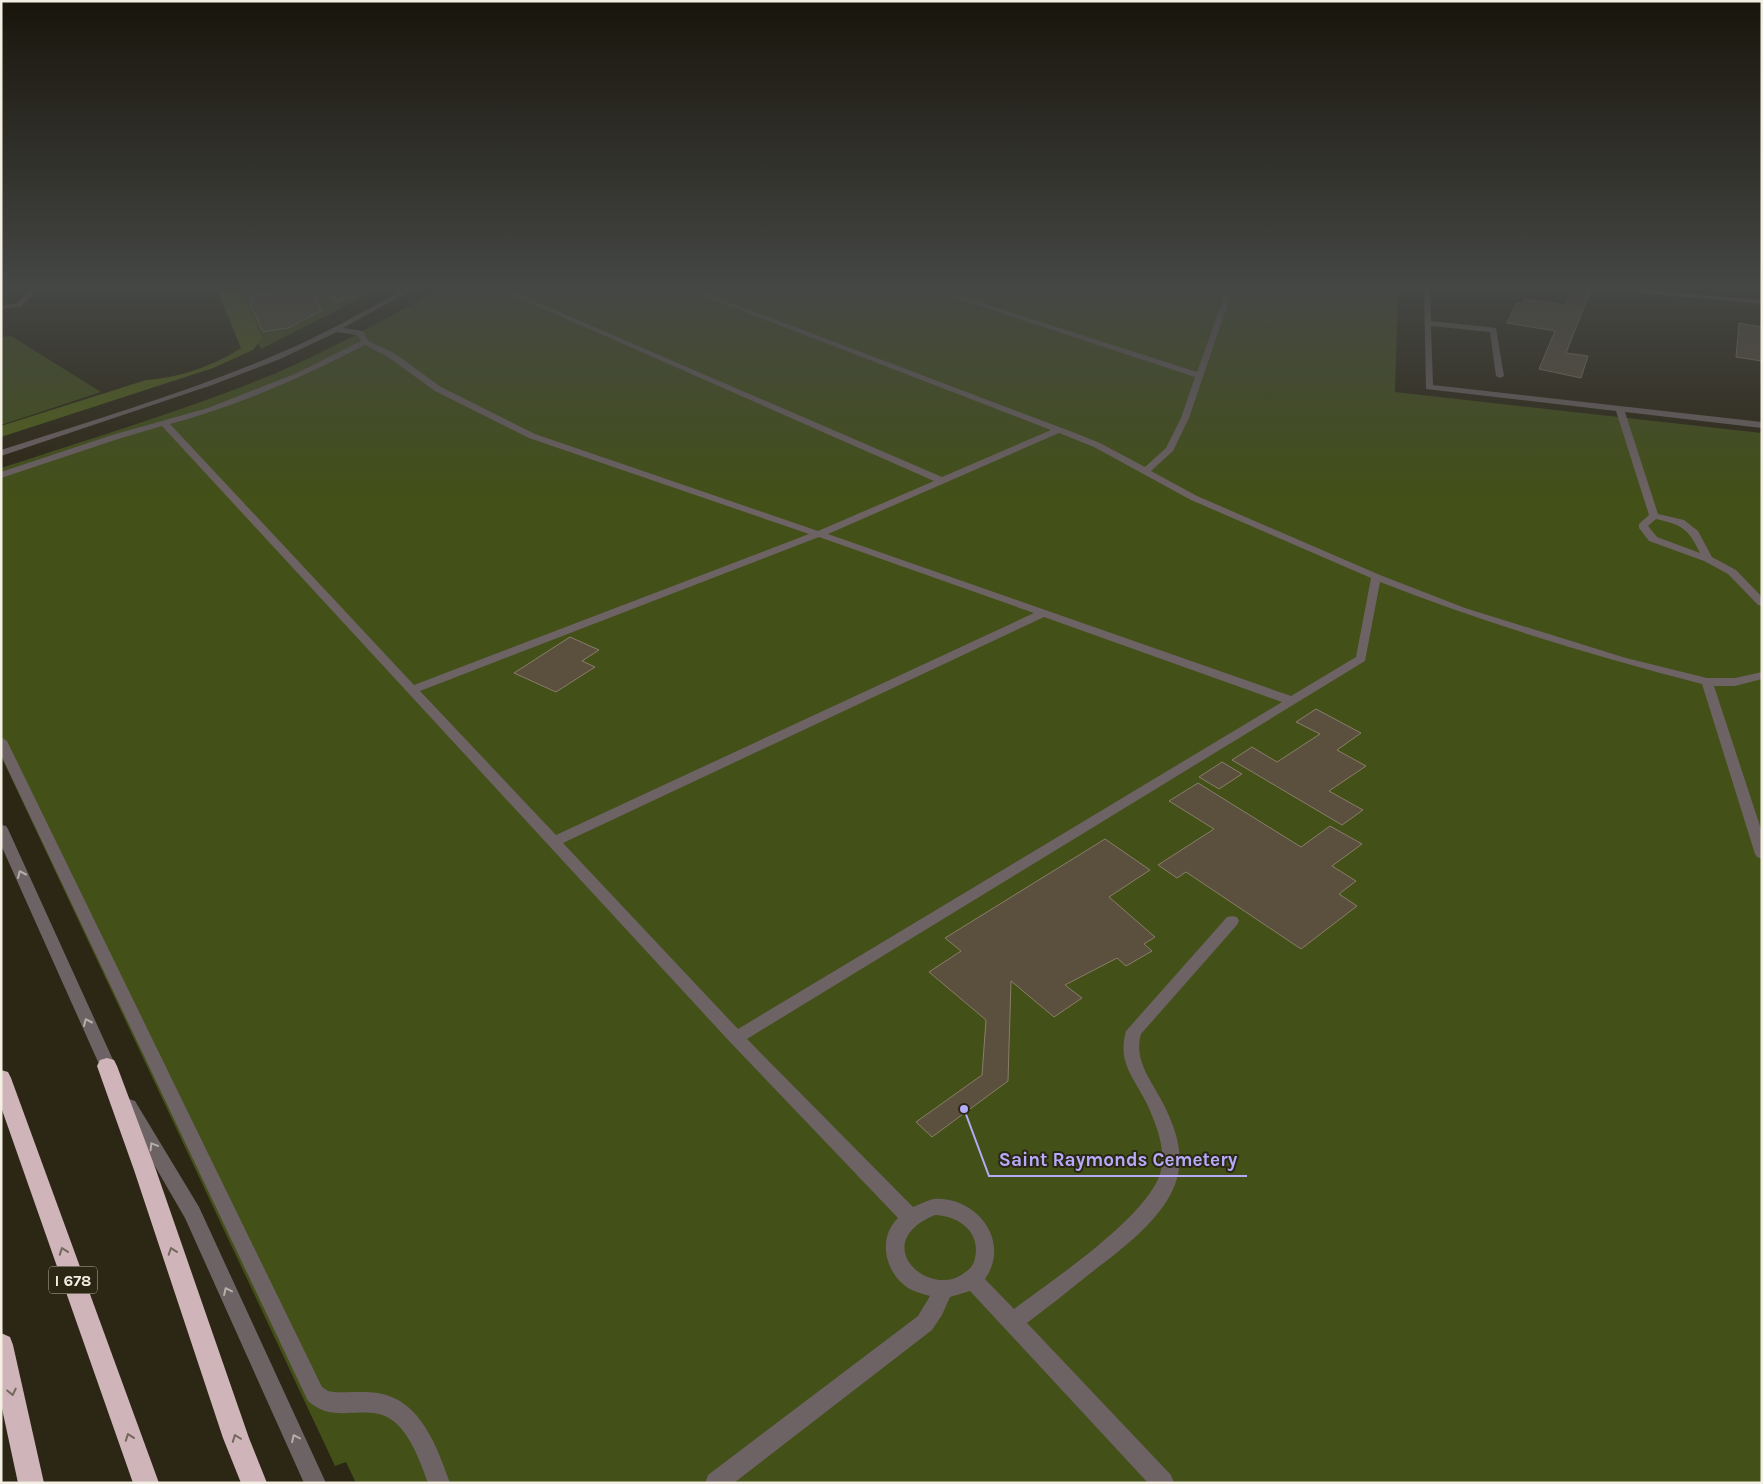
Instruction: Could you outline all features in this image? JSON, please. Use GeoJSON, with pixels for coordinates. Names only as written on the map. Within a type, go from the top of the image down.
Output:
{"type":"FeatureCollection","features":[{"type":"Feature","properties":{"kind":"highway"},"geometry":{"type":"LineString","coordinates":[[107,1066],[145,1170],[236,1438],[254,1483]]}},
{"type":"Feature","properties":{"kind":"highway","name":"I 678"},"geometry":{"type":"LineString","coordinates":[[1,1078],[146,1483]]}},
{"type":"Feature","properties":{"kind":"highway"},"geometry":{"type":"LineString","coordinates":[[1,1345],[32,1483]]}},
{"type":"Feature","properties":{"kind":"street"},"geometry":{"type":"LineString","coordinates":[[1,453],[212,383],[276,357]]}},
{"type":"Feature","properties":{"kind":"street"},"geometry":{"type":"LineString","coordinates":[[1,475],[115,437],[205,412],[264,390],[336,357]]}},
{"type":"Feature","properties":{"kind":"street"},"geometry":{"type":"LineString","coordinates":[[393,357],[438,390],[532,436],[819,534],[1292,701]]}},
{"type":"Feature","properties":{"kind":"street"},"geometry":{"type":"LineString","coordinates":[[658,357],[942,481]]}},
{"type":"Feature","properties":{"kind":"street"},"geometry":{"type":"LineString","coordinates":[[868,357],[1097,445],[1194,498],[1376,577],[1461,610],[1622,660],[1707,682],[1735,682],[1762,675]]}},
{"type":"Feature","properties":{"kind":"street"},"geometry":{"type":"LineString","coordinates":[[1142,357],[1200,376]]}},
{"type":"Feature","properties":{"kind":"street"},"geometry":{"type":"LineString","coordinates":[[1146,471],[1170,449],[1185,418],[1206,357]]}},
{"type":"Feature","properties":{"kind":"street"},"geometry":{"type":"LineString","coordinates":[[1429,357],[1429,387],[1762,425]]}},
{"type":"Feature","properties":{"kind":"street"},"geometry":{"type":"LineString","coordinates":[[1497,357],[1500,376]]}},
{"type":"Feature","properties":{"kind":"street"},"geometry":{"type":"LineString","coordinates":[[1620,409],[1654,516]]}},
{"type":"Feature","properties":{"kind":"street"},"geometry":{"type":"LineString","coordinates":[[165,424],[736,1038],[910,1217]]}},
{"type":"Feature","properties":{"kind":"street"},"geometry":{"type":"LineString","coordinates":[[411,690],[819,534],[1059,430]]}},
{"type":"Feature","properties":{"kind":"street"},"geometry":{"type":"LineString","coordinates":[[1654,516],[1681,522],[1695,533],[1699,544],[1708,558]]}},
{"type":"Feature","properties":{"kind":"street"},"geometry":{"type":"LineString","coordinates":[[1654,516],[1642,526],[1653,538],[1708,558],[1732,572],[1762,603]]}},
{"type":"Feature","properties":{"kind":"street"},"geometry":{"type":"LineString","coordinates":[[736,1038],[1360,659],[1376,577]]}},
{"type":"Feature","properties":{"kind":"street"},"geometry":{"type":"LineString","coordinates":[[553,842],[1044,613]]}},
{"type":"Feature","properties":{"kind":"street"},"geometry":{"type":"LineString","coordinates":[[1707,682],[1762,854]]}},
{"type":"Feature","properties":{"kind":"street"},"geometry":{"type":"LineString","coordinates":[[1,742],[316,1394],[322,1400],[330,1403],[377,1403],[391,1407],[403,1415],[416,1435],[439,1483]]}},
{"type":"Feature","properties":{"kind":"street"},"geometry":{"type":"LineString","coordinates":[[1,829],[107,1066],[192,1212],[315,1483]]}},
{"type":"Feature","properties":{"kind":"street"},"geometry":{"type":"LineString","coordinates":[[1012,1322],[1134,1228],[1154,1204],[1167,1180],[1172,1154],[1167,1130],[1131,1058],[1130,1045],[1134,1031],[1232,921]]}},
{"type":"Feature","properties":{"kind":"street"},"geometry":{"type":"LineString","coordinates":[[934,1207],[949,1208],[962,1212],[973,1220],[981,1231],[986,1244],[985,1257],[981,1269],[972,1280],[958,1287],[943,1290],[926,1288],[912,1281],[901,1269],[895,1255],[895,1241],[900,1227],[910,1217],[922,1210],[934,1207]]}},
{"type":"Feature","properties":{"kind":"street"},"geometry":{"type":"LineString","coordinates":[[972,1280],[1164,1483]]}},
{"type":"Feature","properties":{"kind":"street"},"geometry":{"type":"LineString","coordinates":[[716,1483],[926,1323],[943,1290]]}},
{"type":"Feature","properties":{"kind":"green space"},"geometry":{"type":"Polygon","coordinates":[[[1,357],[45,357],[101,392],[1,425],[1,357]]]}},
{"type":"Feature","properties":{"kind":"green space"},"geometry":{"type":"Polygon","coordinates":[[[224,357],[237,357],[213,368],[1,437],[1,426],[146,380],[183,374],[208,366],[224,357]]]}},
{"type":"Feature","properties":{"kind":"green space"},"geometry":{"type":"Polygon","coordinates":[[[310,357],[1396,357],[1395,392],[1762,433],[1762,1483],[356,1483],[346,1462],[335,1466],[1,756],[1,468],[173,412],[310,357]]]}},
{"type":"Feature","properties":{"kind":"building"},"geometry":{"type":"Polygon","coordinates":[[[1544,357],[1588,357],[1581,378],[1539,369],[1544,357]]]}},
{"type":"Feature","properties":{"kind":"building"},"geometry":{"type":"Polygon","coordinates":[[[1738,357],[1762,357],[1762,361],[1738,357]]]}},
{"type":"Feature","properties":{"kind":"building"},"geometry":{"type":"Polygon","coordinates":[[[570,637],[599,650],[582,661],[595,667],[556,692],[514,673],[570,637]]]}},
{"type":"Feature","properties":{"kind":"building"},"geometry":{"type":"Polygon","coordinates":[[[1316,709],[1361,733],[1337,750],[1366,766],[1329,791],[1363,810],[1342,825],[1232,760],[1252,747],[1277,762],[1320,734],[1296,722],[1316,709]]]}},
{"type":"Feature","properties":{"kind":"building"},"geometry":{"type":"Polygon","coordinates":[[[1222,762],[1242,774],[1219,789],[1199,777],[1222,762]]]}},
{"type":"Feature","properties":{"kind":"building"},"geometry":{"type":"Polygon","coordinates":[[[1198,783],[1301,847],[1330,826],[1362,844],[1332,866],[1356,881],[1339,894],[1357,906],[1301,949],[1186,872],[1177,878],[1158,865],[1214,829],[1169,801],[1198,783]]]}},
{"type":"Feature","properties":{"kind":"building"},"geometry":{"type":"Polygon","coordinates":[[[1105,839],[1150,870],[1109,897],[1155,937],[1144,944],[1152,951],[1126,966],[1117,958],[1065,985],[1082,998],[1054,1017],[1011,981],[1008,1081],[932,1137],[916,1122],[982,1075],[986,1020],[929,972],[961,951],[945,938],[1105,839]]]}},
{"type":"Feature","properties":{"kind":"place","name":"Saint Raymonds Cemetery"},"geometry":{"type":"Point","coordinates":[964,1109]}}]}
